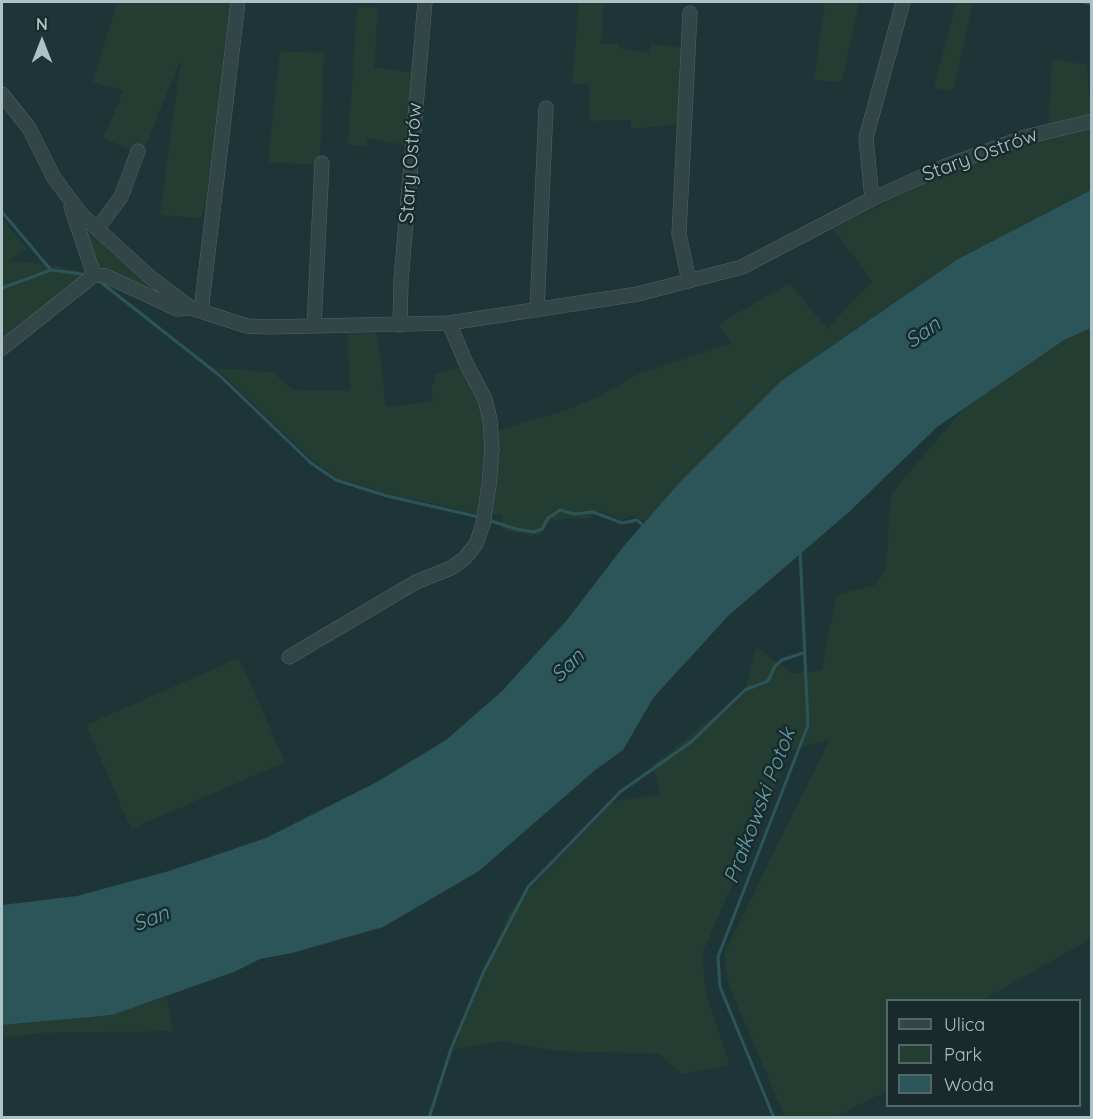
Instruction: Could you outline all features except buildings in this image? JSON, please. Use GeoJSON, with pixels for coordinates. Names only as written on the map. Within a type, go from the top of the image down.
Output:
{"type":"FeatureCollection","features":[{"type":"Feature","properties":{"kind":"street"},"geometry":{"type":"LineString","coordinates":[[68,199],[124,255],[196,310],[238,2]]}},
{"type":"Feature","properties":{"kind":"street","name":"Stary Ostrów"},"geometry":{"type":"LineString","coordinates":[[400,325],[401,280],[425,2]]}},
{"type":"Feature","properties":{"kind":"street"},"geometry":{"type":"LineString","coordinates":[[872,199],[866,138],[903,2]]}},
{"type":"Feature","properties":{"kind":"street"},"geometry":{"type":"LineString","coordinates":[[688,281],[679,234],[690,12]]}},
{"type":"Feature","properties":{"kind":"street"},"geometry":{"type":"LineString","coordinates":[[2,94],[29,128],[68,199],[94,275],[2,348]]}},
{"type":"Feature","properties":{"kind":"street"},"geometry":{"type":"LineString","coordinates":[[537,310],[546,108]]}},
{"type":"Feature","properties":{"kind":"street","name":"Stary Ostrów"},"geometry":{"type":"LineString","coordinates":[[94,275],[106,276],[177,309],[196,310],[247,326],[449,323],[537,310],[638,294],[742,267],[872,199],[942,167],[1025,137],[1092,121]]}},
{"type":"Feature","properties":{"kind":"street"},"geometry":{"type":"LineString","coordinates":[[97,230],[121,197],[138,151]]}},
{"type":"Feature","properties":{"kind":"street"},"geometry":{"type":"LineString","coordinates":[[314,326],[322,163]]}},
{"type":"Feature","properties":{"kind":"street"},"geometry":{"type":"LineString","coordinates":[[289,657],[416,582],[451,568],[464,559],[476,544],[484,518],[492,449],[490,420],[485,399],[465,363],[449,323]]}},
{"type":"Feature","properties":{"kind":"green space"},"geometry":{"type":"Polygon","coordinates":[[[117,2],[234,2],[210,206],[203,207],[202,218],[160,215],[181,59],[145,147],[134,142],[131,150],[103,138],[124,91],[93,82],[117,2]]]}},
{"type":"Feature","properties":{"kind":"green space"},"geometry":{"type":"Polygon","coordinates":[[[579,2],[604,2],[601,44],[618,44],[619,48],[649,53],[650,44],[685,48],[680,124],[631,128],[631,120],[589,121],[590,85],[572,83],[579,2]]]}},
{"type":"Feature","properties":{"kind":"green space"},"geometry":{"type":"Polygon","coordinates":[[[825,2],[859,2],[842,82],[814,80],[825,2]]]}},
{"type":"Feature","properties":{"kind":"green space"},"geometry":{"type":"Polygon","coordinates":[[[956,2],[973,2],[953,91],[934,88],[956,2]]]}},
{"type":"Feature","properties":{"kind":"green space"},"geometry":{"type":"Polygon","coordinates":[[[357,7],[378,8],[374,67],[415,73],[410,146],[367,138],[366,146],[348,145],[357,7]]]}},
{"type":"Feature","properties":{"kind":"green space"},"geometry":{"type":"Polygon","coordinates":[[[280,51],[324,53],[320,165],[268,162],[280,51]]]}},
{"type":"Feature","properties":{"kind":"green space"},"geometry":{"type":"Polygon","coordinates":[[[1052,59],[1087,65],[1091,116],[1049,124],[1052,59]]]}},
{"type":"Feature","properties":{"kind":"green space"},"geometry":{"type":"Polygon","coordinates":[[[1091,127],[1091,190],[958,259],[781,381],[679,483],[645,521],[631,516],[622,520],[600,511],[590,518],[550,520],[542,534],[531,536],[502,530],[502,515],[491,514],[496,431],[569,409],[600,396],[636,375],[732,343],[718,324],[790,283],[827,329],[872,281],[833,229],[921,185],[1025,143],[1091,127]]]}},
{"type":"Feature","properties":{"kind":"green space"},"geometry":{"type":"Polygon","coordinates":[[[2,219],[28,249],[7,261],[47,264],[84,272],[82,278],[2,340],[2,219]]]}},
{"type":"Feature","properties":{"kind":"green space"},"geometry":{"type":"Polygon","coordinates":[[[83,227],[160,296],[96,268],[83,227]]]}},
{"type":"Feature","properties":{"kind":"green space"},"geometry":{"type":"Polygon","coordinates":[[[1091,328],[1091,939],[984,999],[886,999],[886,1091],[834,1117],[785,1117],[728,983],[724,953],[830,739],[791,750],[702,954],[706,994],[730,1065],[682,1074],[660,1054],[559,1051],[501,1041],[453,1050],[509,912],[610,802],[661,794],[652,766],[745,691],[756,647],[793,674],[822,670],[836,595],[876,585],[886,568],[891,494],[964,408],[1064,340],[1091,328]]]}},
{"type":"Feature","properties":{"kind":"green space"},"geometry":{"type":"Polygon","coordinates":[[[377,333],[386,407],[433,401],[431,384],[435,383],[434,374],[463,367],[479,402],[485,430],[482,515],[388,494],[337,478],[312,460],[216,368],[272,372],[293,390],[350,391],[347,334],[377,333]]]}},
{"type":"Feature","properties":{"kind":"green space"},"geometry":{"type":"Polygon","coordinates":[[[239,658],[285,762],[131,829],[86,725],[239,658]]]}},
{"type":"Feature","properties":{"kind":"green space"},"geometry":{"type":"Polygon","coordinates":[[[167,996],[173,1031],[39,1033],[2,1038],[2,1025],[112,1015],[167,996]]]}},
{"type":"Feature","properties":{"kind":"water","name":"San"},"geometry":{"type":"Polygon","coordinates":[[[1091,190],[1091,328],[1064,340],[937,427],[849,512],[728,616],[653,698],[623,750],[594,771],[479,871],[383,927],[292,953],[260,959],[234,972],[112,1015],[2,1025],[2,905],[77,896],[169,871],[266,838],[377,782],[446,740],[501,692],[567,620],[623,547],[679,483],[781,381],[958,259],[1091,190]]]}},
{"type":"Feature","properties":{"kind":"waterway"},"geometry":{"type":"LineString","coordinates":[[1083,2],[1092,4]]}},
{"type":"Feature","properties":{"kind":"waterway"},"geometry":{"type":"LineString","coordinates":[[2,212],[51,270]]}},
{"type":"Feature","properties":{"kind":"waterway"},"geometry":{"type":"LineString","coordinates":[[2,288],[51,270],[82,274]]}},
{"type":"Feature","properties":{"kind":"waterway"},"geometry":{"type":"LineString","coordinates":[[98,280],[219,375],[311,463],[336,480],[387,496],[479,517]]}},
{"type":"Feature","properties":{"kind":"waterway"},"geometry":{"type":"LineString","coordinates":[[488,520],[534,532],[542,529],[548,518],[560,510],[574,514],[593,512],[622,523],[637,520],[645,527]]}},
{"type":"Feature","properties":{"kind":"waterway","name":"Prałkowski Potok"},"geometry":{"type":"LineString","coordinates":[[774,1118],[720,987],[718,957],[808,725],[800,550]]}},
{"type":"Feature","properties":{"kind":"waterway"},"geometry":{"type":"LineString","coordinates":[[429,1118],[451,1049],[484,971],[528,887],[620,792],[691,742],[745,690],[768,681],[775,666],[782,660],[803,653]]}}]}
